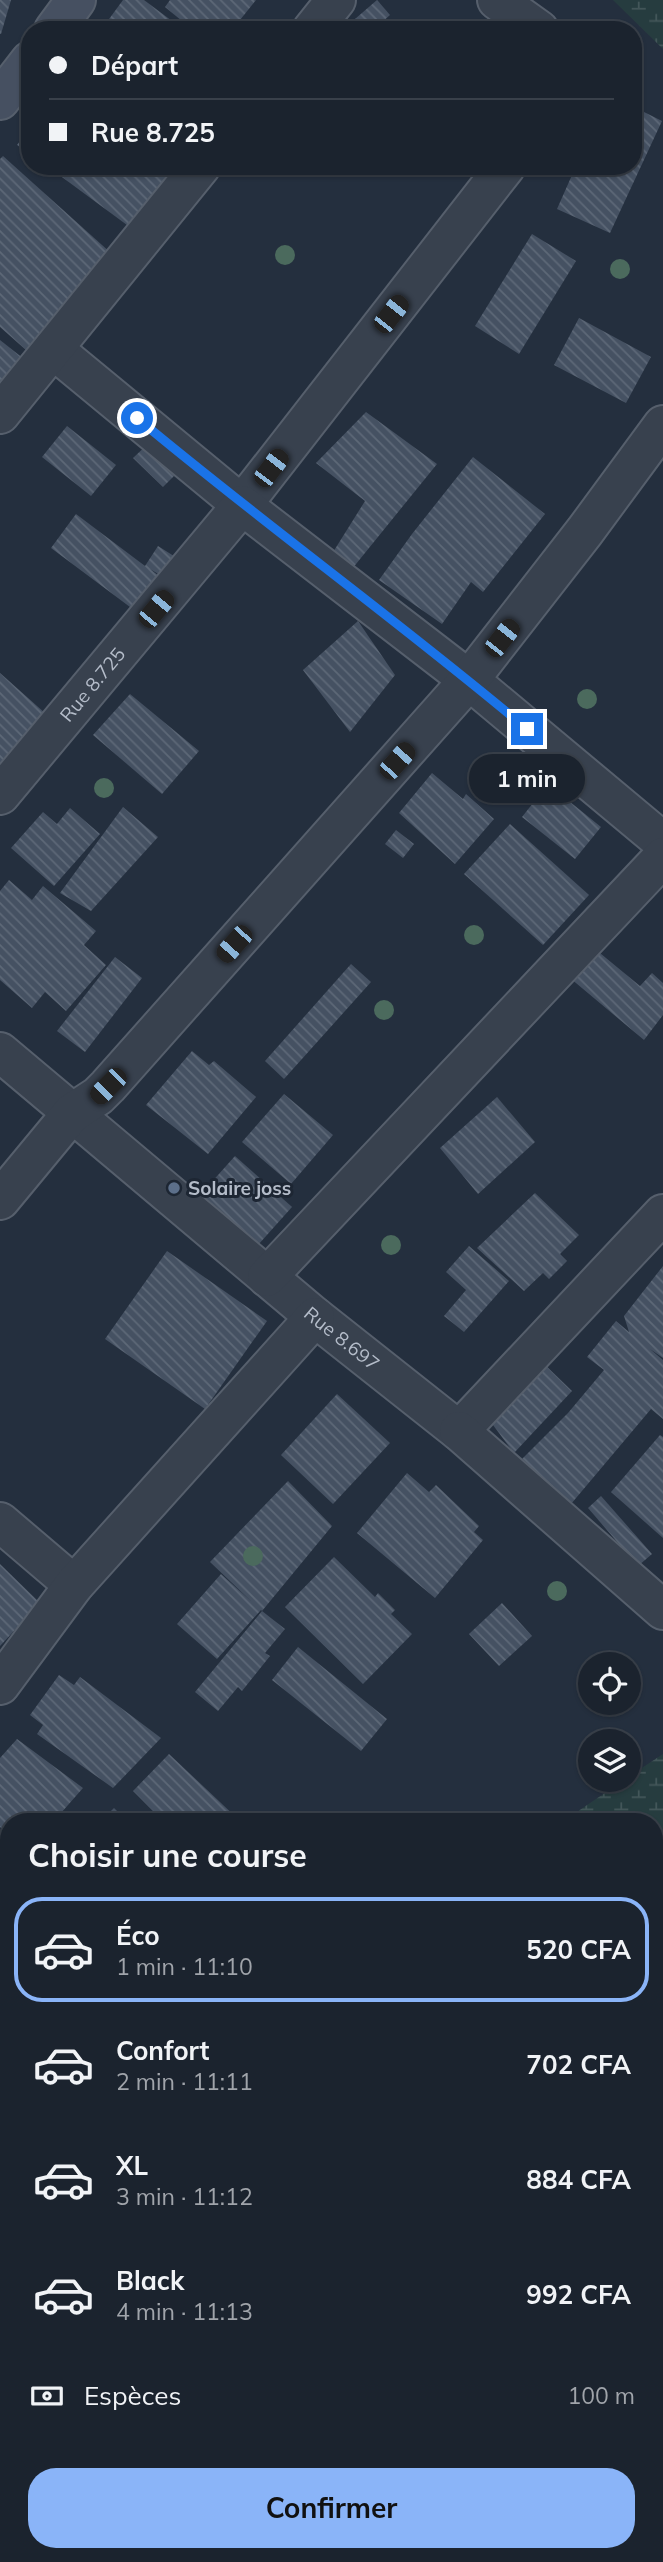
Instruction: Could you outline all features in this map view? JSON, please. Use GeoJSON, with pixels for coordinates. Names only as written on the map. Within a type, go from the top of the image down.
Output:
{"type":"FeatureCollection","features":[{"type":"Feature","properties":{"kind":"main road"},"geometry":{"type":"LineString","coordinates":[[61,21],[76,0]]}},
{"type":"Feature","properties":{"kind":"main road"},"geometry":{"type":"LineString","coordinates":[[2,94],[21,72]]}},
{"type":"Feature","properties":{"kind":"street"},"geometry":{"type":"LineString","coordinates":[[319,21],[336,0]]}},
{"type":"Feature","properties":{"kind":"street"},"geometry":{"type":"LineString","coordinates":[[497,0],[526,21]]}},
{"type":"Feature","properties":{"kind":"street"},"geometry":{"type":"LineString","coordinates":[[0,414],[194,175]]}},
{"type":"Feature","properties":{"kind":"street","name":"Rue 8.725"},"geometry":{"type":"LineString","coordinates":[[0,795],[243,505],[499,175]]}},
{"type":"Feature","properties":{"kind":"street"},"geometry":{"type":"LineString","coordinates":[[53,349],[243,505],[469,680],[663,842]]}},
{"type":"Feature","properties":{"kind":"street"},"geometry":{"type":"LineString","coordinates":[[0,1200],[72,1112],[108,1086],[469,680],[585,531],[663,425]]}},
{"type":"Feature","properties":{"kind":"street"},"geometry":{"type":"LineString","coordinates":[[267,1277],[663,857]]}},
{"type":"Feature","properties":{"kind":"street","name":"Rue 8.697"},"geometry":{"type":"LineString","coordinates":[[0,1052],[315,1317],[459,1431],[663,1610]]}},
{"type":"Feature","properties":{"kind":"street"},"geometry":{"type":"LineString","coordinates":[[459,1431],[663,1214]]}},
{"type":"Feature","properties":{"kind":"street"},"geometry":{"type":"LineString","coordinates":[[0,1685],[74,1585],[315,1317]]}},
{"type":"Feature","properties":{"kind":"street"},"geometry":{"type":"LineString","coordinates":[[0,1522],[74,1585]]}},
{"type":"Feature","properties":{"kind":"green space"},"geometry":{"type":"Polygon","coordinates":[[[613,0],[663,0],[663,49],[642,28],[642,21],[634,21],[613,0]]]}},
{"type":"Feature","properties":{"kind":"green space"},"geometry":{"type":"Polygon","coordinates":[[[663,1754],[663,1813],[575,1813],[606,1792],[641,1792],[641,1768],[663,1754]]]}},
{"type":"Feature","properties":{"kind":"building"},"geometry":{"type":"Polygon","coordinates":[[[0,0],[11,0],[1,34],[0,34],[0,0]]]}},
{"type":"Feature","properties":{"kind":"building"},"geometry":{"type":"Polygon","coordinates":[[[123,0],[144,0],[172,21],[108,21],[123,0]]]}},
{"type":"Feature","properties":{"kind":"building"},"geometry":{"type":"Polygon","coordinates":[[[170,0],[256,0],[239,21],[182,21],[165,7],[170,0]]]}},
{"type":"Feature","properties":{"kind":"building"},"geometry":{"type":"Polygon","coordinates":[[[377,0],[390,15],[383,21],[355,19],[377,0]]]}},
{"type":"Feature","properties":{"kind":"building"},"geometry":{"type":"Polygon","coordinates":[[[642,111],[662,121],[642,164],[642,111]]]}},
{"type":"Feature","properties":{"kind":"building"},"geometry":{"type":"Polygon","coordinates":[[[3,156],[112,254],[26,350],[0,327],[0,159],[3,156]]]}},
{"type":"Feature","properties":{"kind":"building"},"geometry":{"type":"Polygon","coordinates":[[[59,175],[169,175],[131,228],[59,175]]]}},
{"type":"Feature","properties":{"kind":"building"},"geometry":{"type":"Polygon","coordinates":[[[572,175],[637,175],[610,233],[557,209],[572,175]]]}},
{"type":"Feature","properties":{"kind":"building"},"geometry":{"type":"Polygon","coordinates":[[[532,234],[576,261],[519,354],[475,326],[532,234]]]}},
{"type":"Feature","properties":{"kind":"building"},"geometry":{"type":"Polygon","coordinates":[[[579,318],[651,357],[626,403],[554,365],[579,318]]]}},
{"type":"Feature","properties":{"kind":"building"},"geometry":{"type":"Polygon","coordinates":[[[0,340],[24,359],[0,388],[0,340]]]}},
{"type":"Feature","properties":{"kind":"building"},"geometry":{"type":"Polygon","coordinates":[[[366,412],[437,464],[352,569],[330,557],[365,501],[316,463],[366,412]]]}},
{"type":"Feature","properties":{"kind":"building"},"geometry":{"type":"Polygon","coordinates":[[[67,426],[116,465],[91,496],[42,457],[67,426]]]}},
{"type":"Feature","properties":{"kind":"building"},"geometry":{"type":"Polygon","coordinates":[[[151,441],[180,470],[163,487],[133,458],[151,441]]]}},
{"type":"Feature","properties":{"kind":"building"},"geometry":{"type":"Polygon","coordinates":[[[473,457],[545,514],[483,592],[471,582],[442,624],[379,580],[473,457]]]}},
{"type":"Feature","properties":{"kind":"building"},"geometry":{"type":"Polygon","coordinates":[[[76,514],[145,566],[158,546],[177,558],[165,578],[150,569],[159,576],[134,610],[51,548],[76,514]]]}},
{"type":"Feature","properties":{"kind":"building"},"geometry":{"type":"Polygon","coordinates":[[[358,621],[395,675],[350,732],[303,670],[358,621]]]}},
{"type":"Feature","properties":{"kind":"building"},"geometry":{"type":"Polygon","coordinates":[[[0,673],[46,714],[0,767],[0,673]]]}},
{"type":"Feature","properties":{"kind":"building"},"geometry":{"type":"Polygon","coordinates":[[[130,694],[199,751],[162,794],[93,735],[130,694]]]}},
{"type":"Feature","properties":{"kind":"building"},"geometry":{"type":"Polygon","coordinates":[[[432,773],[463,799],[466,794],[494,819],[455,864],[399,813],[432,773]]]}},
{"type":"Feature","properties":{"kind":"building"},"geometry":{"type":"Polygon","coordinates":[[[548,784],[601,827],[575,859],[522,817],[548,784]]]}},
{"type":"Feature","properties":{"kind":"building"},"geometry":{"type":"Polygon","coordinates":[[[123,807],[158,837],[91,911],[60,893],[123,807]]]}},
{"type":"Feature","properties":{"kind":"building"},"geometry":{"type":"Polygon","coordinates":[[[70,808],[100,834],[54,886],[11,848],[43,812],[57,824],[70,808]]]}},
{"type":"Feature","properties":{"kind":"building"},"geometry":{"type":"Polygon","coordinates":[[[510,824],[589,895],[543,945],[464,874],[510,824]]]}},
{"type":"Feature","properties":{"kind":"building"},"geometry":{"type":"Polygon","coordinates":[[[396,830],[414,844],[403,858],[385,844],[396,830]]]}},
{"type":"Feature","properties":{"kind":"building"},"geometry":{"type":"Polygon","coordinates":[[[9,880],[32,900],[43,886],[96,931],[84,945],[106,965],[66,1011],[45,992],[32,1008],[0,980],[0,891],[9,880]]]}},
{"type":"Feature","properties":{"kind":"building"},"geometry":{"type":"Polygon","coordinates":[[[589,944],[640,986],[652,973],[663,983],[663,1015],[644,1040],[564,973],[589,944]]]}},
{"type":"Feature","properties":{"kind":"building"},"geometry":{"type":"Polygon","coordinates":[[[115,957],[142,978],[85,1052],[57,1031],[115,957]]]}},
{"type":"Feature","properties":{"kind":"building"},"geometry":{"type":"Polygon","coordinates":[[[351,964],[371,982],[284,1079],[265,1061],[351,964]]]}},
{"type":"Feature","properties":{"kind":"building"},"geometry":{"type":"Polygon","coordinates":[[[192,1051],[209,1065],[214,1061],[256,1097],[208,1154],[146,1105],[192,1051]]]}},
{"type":"Feature","properties":{"kind":"building"},"geometry":{"type":"Polygon","coordinates":[[[284,1094],[333,1135],[291,1184],[242,1142],[284,1094]]]}},
{"type":"Feature","properties":{"kind":"building"},"geometry":{"type":"Polygon","coordinates":[[[497,1097],[535,1142],[478,1194],[440,1148],[497,1097]]]}},
{"type":"Feature","properties":{"kind":"building"},"geometry":{"type":"Polygon","coordinates":[[[235,1156],[292,1207],[258,1245],[201,1194],[235,1156]]]}},
{"type":"Feature","properties":{"kind":"building"},"geometry":{"type":"Polygon","coordinates":[[[535,1193],[579,1235],[560,1254],[567,1261],[549,1279],[543,1273],[524,1291],[477,1248],[535,1193]]]}},
{"type":"Feature","properties":{"kind":"building"},"geometry":{"type":"Polygon","coordinates":[[[469,1246],[509,1281],[464,1332],[444,1316],[466,1290],[446,1272],[469,1246]]]}},
{"type":"Feature","properties":{"kind":"building"},"geometry":{"type":"Polygon","coordinates":[[[167,1251],[267,1321],[205,1409],[105,1339],[167,1251]]]}},
{"type":"Feature","properties":{"kind":"building"},"geometry":{"type":"Polygon","coordinates":[[[663,1266],[663,1358],[650,1349],[663,1360],[663,1419],[651,1409],[571,1504],[522,1459],[568,1413],[604,1370],[587,1357],[616,1321],[629,1332],[624,1316],[663,1266]]]}},
{"type":"Feature","properties":{"kind":"building"},"geometry":{"type":"Polygon","coordinates":[[[541,1361],[572,1391],[514,1453],[490,1421],[541,1361]]]}},
{"type":"Feature","properties":{"kind":"building"},"geometry":{"type":"Polygon","coordinates":[[[337,1394],[390,1443],[333,1504],[281,1455],[337,1394]]]}},
{"type":"Feature","properties":{"kind":"building"},"geometry":{"type":"Polygon","coordinates":[[[660,1435],[663,1437],[663,1538],[611,1492],[660,1435]]]}},
{"type":"Feature","properties":{"kind":"building"},"geometry":{"type":"Polygon","coordinates":[[[407,1473],[429,1492],[436,1485],[479,1526],[474,1532],[483,1540],[435,1598],[357,1533],[407,1473]]]}},
{"type":"Feature","properties":{"kind":"building"},"geometry":{"type":"Polygon","coordinates":[[[288,1481],[332,1526],[262,1611],[217,1659],[177,1624],[221,1574],[252,1602],[210,1562],[288,1481]]]}},
{"type":"Feature","properties":{"kind":"building"},"geometry":{"type":"Polygon","coordinates":[[[601,1496],[652,1554],[638,1566],[588,1508],[601,1496]]]}},
{"type":"Feature","properties":{"kind":"building"},"geometry":{"type":"Polygon","coordinates":[[[334,1557],[375,1597],[378,1593],[395,1610],[391,1614],[412,1634],[363,1684],[285,1607],[334,1557]]]}},
{"type":"Feature","properties":{"kind":"building"},"geometry":{"type":"Polygon","coordinates":[[[0,1564],[40,1603],[0,1646],[0,1564]]]}},
{"type":"Feature","properties":{"kind":"building"},"geometry":{"type":"Polygon","coordinates":[[[502,1603],[532,1636],[499,1666],[469,1634],[502,1603]]]}},
{"type":"Feature","properties":{"kind":"building"},"geometry":{"type":"Polygon","coordinates":[[[262,1611],[285,1629],[265,1653],[270,1656],[242,1691],[238,1687],[218,1711],[195,1692],[262,1611]]]}},
{"type":"Feature","properties":{"kind":"building"},"geometry":{"type":"Polygon","coordinates":[[[298,1647],[387,1719],[361,1751],[272,1680],[298,1647]]]}},
{"type":"Feature","properties":{"kind":"building"},"geometry":{"type":"Polygon","coordinates":[[[59,1675],[74,1685],[80,1677],[161,1738],[113,1788],[37,1734],[43,1725],[30,1715],[59,1675]]]}},
{"type":"Feature","properties":{"kind":"building"},"geometry":{"type":"Polygon","coordinates":[[[17,1739],[83,1788],[61,1813],[0,1813],[0,1758],[17,1739]]]}},
{"type":"Feature","properties":{"kind":"building"},"geometry":{"type":"Polygon","coordinates":[[[169,1754],[232,1813],[155,1813],[133,1791],[169,1754]]]}},
{"type":"Feature","properties":{"kind":"place","name":"Solaire joss"},"geometry":{"type":"Point","coordinates":[174,1188]}},
{"type":"Feature","properties":{"kind":"route"},"geometry":{"type":"LineString","coordinates":[[137,418],[243,505],[469,680],[527,729]]}}]}
